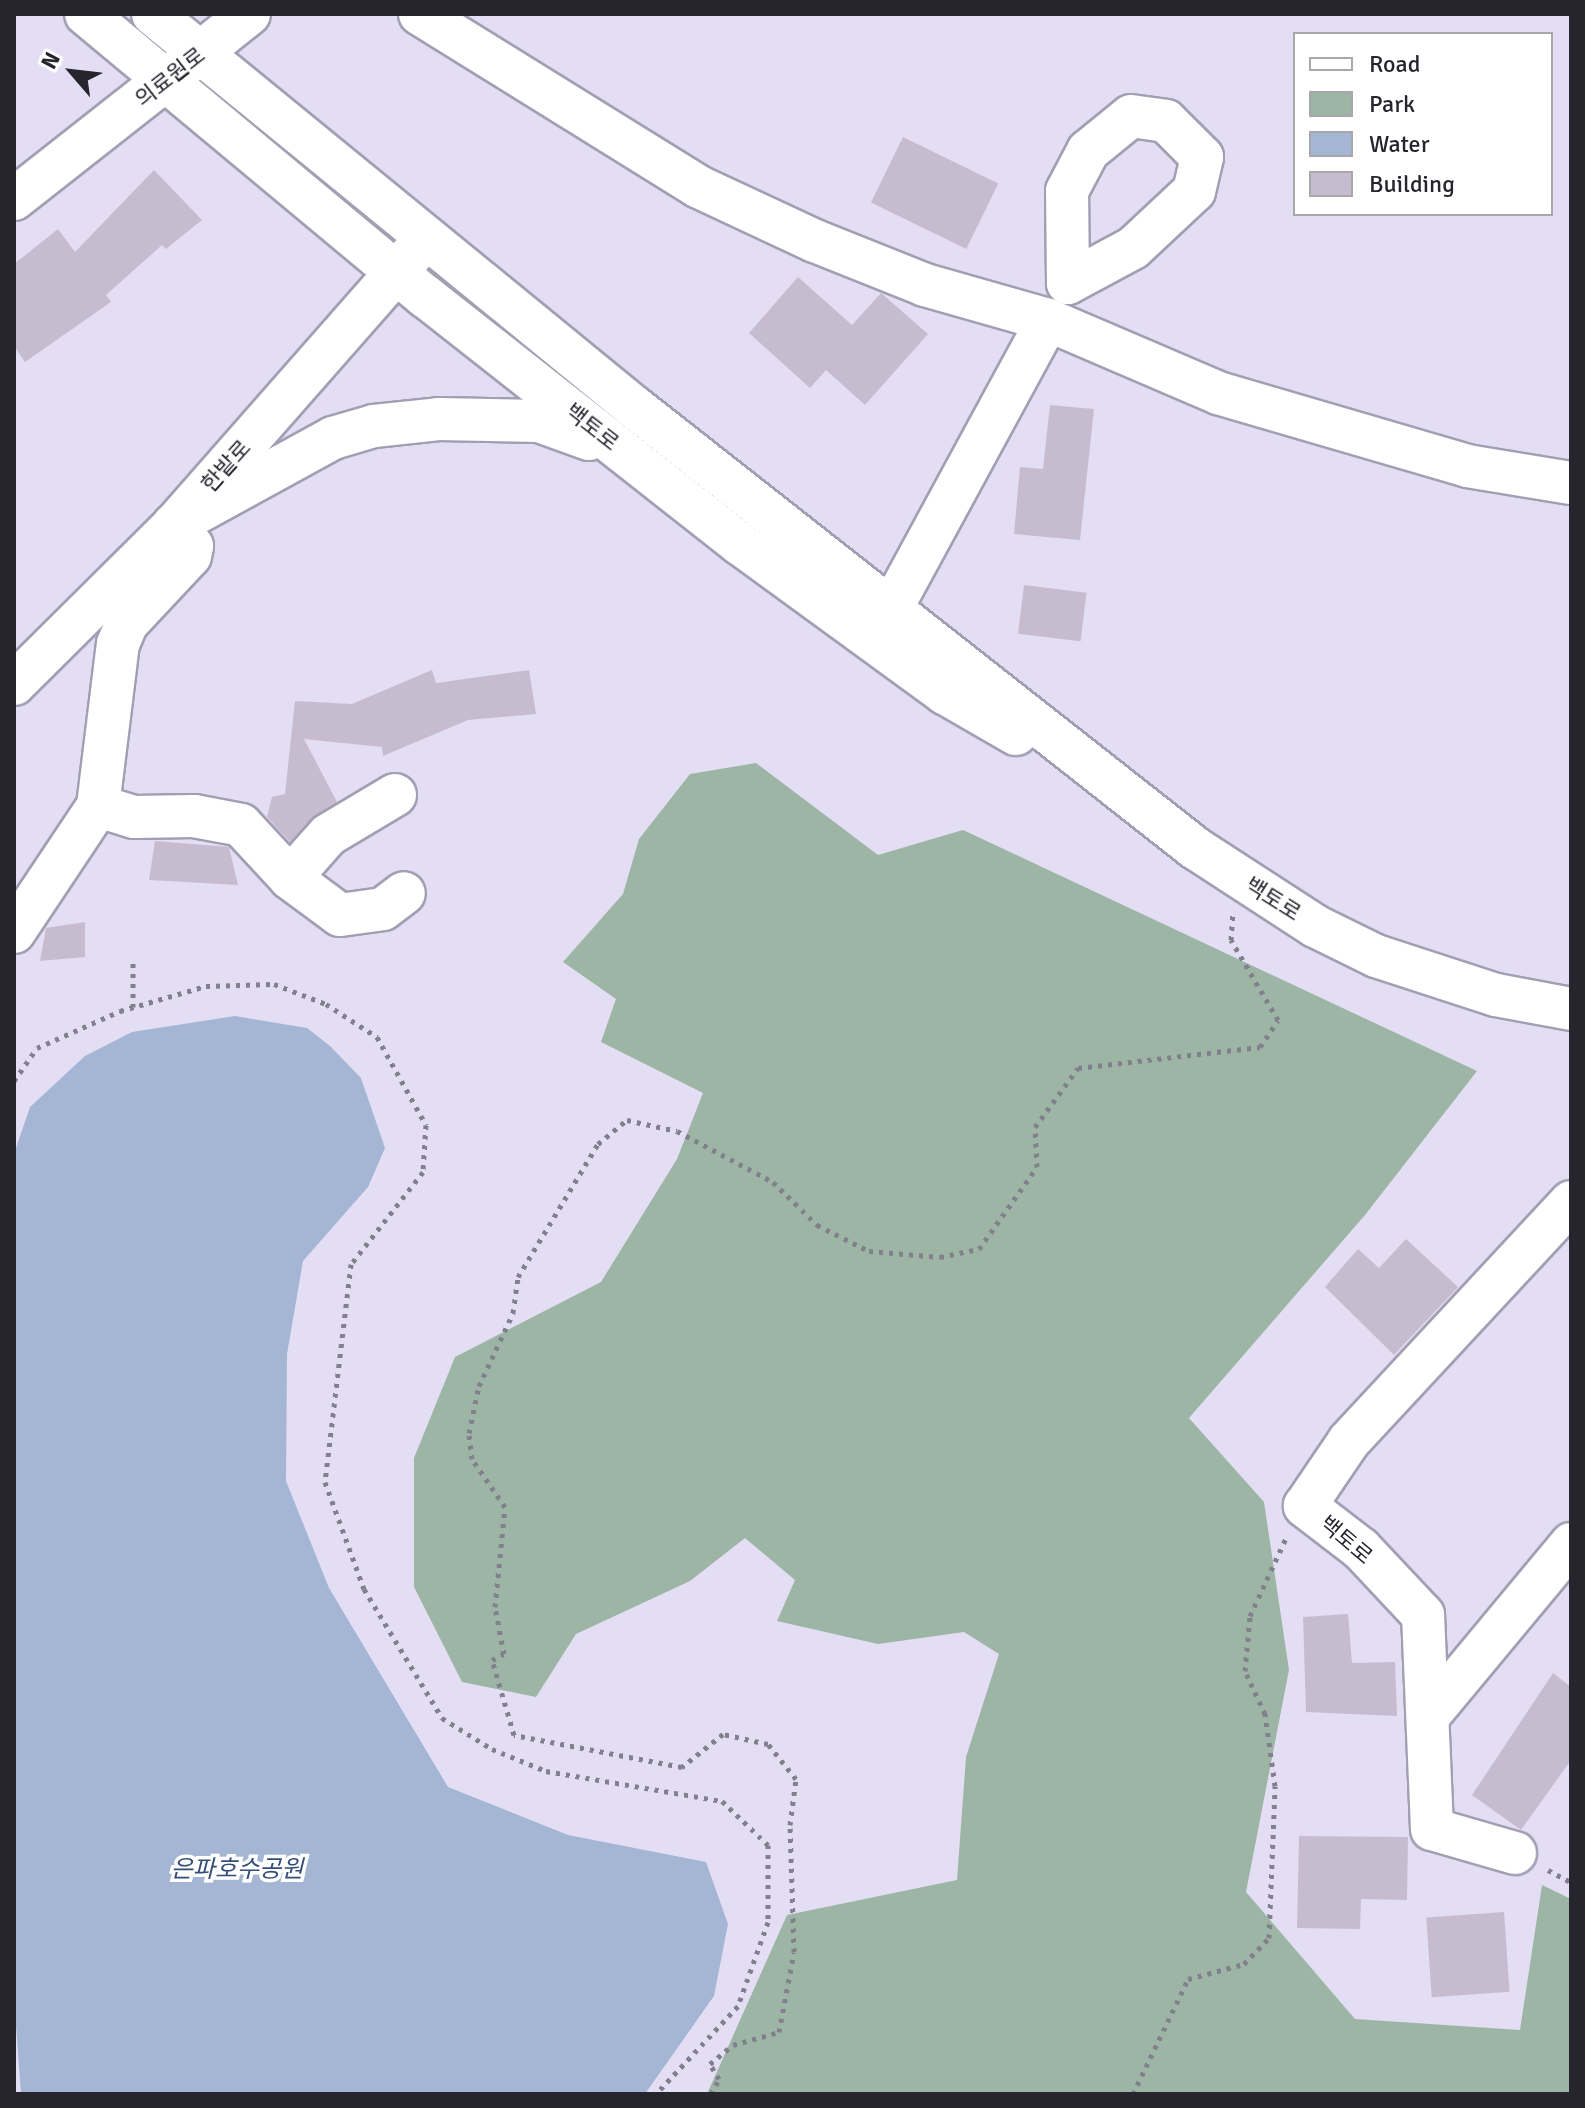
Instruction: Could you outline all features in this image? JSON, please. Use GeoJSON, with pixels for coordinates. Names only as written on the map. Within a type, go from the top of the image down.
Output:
{"type":"FeatureCollection","features":[{"type":"Feature","properties":{"kind":"street","name":"백토로"},"geometry":{"type":"LineString","coordinates":[[86,14],[396,272],[643,467],[883,626],[1249,885],[1376,956],[1496,995],[1571,1009]]}},
{"type":"Feature","properties":{"kind":"street","name":"백토로"},"geometry":{"type":"LineString","coordinates":[[153,14],[427,237],[883,626]]}},
{"type":"Feature","properties":{"kind":"street","name":"의료원로"},"geometry":{"type":"LineString","coordinates":[[14,199],[249,14]]}},
{"type":"Feature","properties":{"kind":"street"},"geometry":{"type":"LineString","coordinates":[[420,14],[699,187],[925,285],[1048,320],[1218,393],[1467,466],[1571,483]]}},
{"type":"Feature","properties":{"kind":"street","name":"한밭로"},"geometry":{"type":"LineString","coordinates":[[14,684],[174,525],[427,237]]}},
{"type":"Feature","properties":{"kind":"street"},"geometry":{"type":"LineString","coordinates":[[883,626],[1048,320]]}},
{"type":"Feature","properties":{"kind":"street"},"geometry":{"type":"LineString","coordinates":[[14,932],[98,806],[118,644],[127,623],[190,556],[192,546],[174,525],[333,438],[374,426],[439,419],[539,421],[576,432],[643,467]]}},
{"type":"Feature","properties":{"kind":"street"},"geometry":{"type":"LineString","coordinates":[[290,878],[328,835],[395,795]]}},
{"type":"Feature","properties":{"kind":"street"},"geometry":{"type":"LineString","coordinates":[[98,806],[134,817],[194,816],[241,825],[290,878],[340,915],[383,909],[404,893]]}},
{"type":"Feature","properties":{"kind":"street","name":"백토로"},"geometry":{"type":"LineString","coordinates":[[1515,1853],[1432,1829],[1430,1714],[1423,1615],[1361,1549],[1305,1506],[1349,1441],[1571,1202]]}},
{"type":"Feature","properties":{"kind":"street"},"geometry":{"type":"LineString","coordinates":[[1430,1714],[1571,1544]]}},
{"type":"Feature","properties":{"kind":"path"},"geometry":{"type":"LineString","coordinates":[[711,2094],[719,2079],[710,2064],[733,2045],[779,2032],[794,1952],[790,1825],[796,1779],[768,1744],[723,1734],[682,1767],[514,1735],[492,1660],[504,1654],[495,1607],[505,1507],[472,1459],[469,1433],[479,1386],[513,1313],[518,1277],[598,1144],[627,1120],[677,1131],[773,1182],[817,1225],[869,1251],[940,1257],[979,1249],[1037,1167],[1035,1127],[1078,1068],[1260,1047],[1278,1020],[1231,940],[1229,921],[1249,885]]}},
{"type":"Feature","properties":{"kind":"path"},"geometry":{"type":"LineString","coordinates":[[133,959],[133,1007]]}},
{"type":"Feature","properties":{"kind":"path"},"geometry":{"type":"LineString","coordinates":[[14,1081],[37,1048],[133,1007],[206,986],[260,984],[326,1004],[377,1037],[426,1125],[423,1172],[351,1264],[325,1482],[364,1589],[442,1718],[492,1749],[546,1771],[722,1801],[768,1845],[768,1922],[738,2006],[656,2094]]}},
{"type":"Feature","properties":{"kind":"path"},"geometry":{"type":"LineString","coordinates":[[1133,2094],[1188,1979],[1244,1964],[1269,1938],[1275,1786],[1265,1714],[1245,1671],[1250,1616],[1265,1574],[1305,1506]]}},
{"type":"Feature","properties":{"kind":"green space"},"geometry":{"type":"Polygon","coordinates":[[[756,763],[878,855],[963,830],[1477,1071],[1365,1215],[1189,1418],[1264,1502],[1289,1670],[1246,1892],[1355,2019],[1520,2030],[1542,1885],[1571,1899],[1571,2094],[707,2094],[787,1915],[957,1880],[966,1757],[999,1654],[964,1632],[878,1644],[777,1621],[795,1580],[745,1538],[690,1581],[576,1634],[536,1697],[462,1682],[414,1587],[414,1458],[455,1357],[601,1282],[677,1159],[703,1093],[601,1042],[616,999],[563,962],[623,894],[639,839],[690,774],[756,763]]]}},
{"type":"Feature","properties":{"kind":"water","name":"은파호수공원"},"geometry":{"type":"Polygon","coordinates":[[[235,1016],[307,1028],[330,1046],[361,1078],[385,1148],[368,1187],[303,1261],[287,1354],[286,1481],[329,1588],[448,1787],[568,1835],[706,1862],[728,1924],[714,1996],[645,2094],[21,2094],[14,1998],[15,1151],[30,1107],[85,1056],[132,1032],[235,1016]]]}},
{"type":"Feature","properties":{"kind":"building"},"geometry":{"type":"Polygon","coordinates":[[[903,137],[998,183],[966,249],[871,203],[903,137]]]}},
{"type":"Feature","properties":{"kind":"building"},"geometry":{"type":"Polygon","coordinates":[[[154,170],[202,220],[166,249],[162,245],[106,295],[111,302],[25,362],[14,346],[14,264],[58,229],[75,252],[154,170]]]}},
{"type":"Feature","properties":{"kind":"building"},"geometry":{"type":"Polygon","coordinates":[[[798,277],[852,325],[881,293],[928,334],[865,405],[826,370],[810,388],[749,333],[798,277]]]}},
{"type":"Feature","properties":{"kind":"building"},"geometry":{"type":"Polygon","coordinates":[[[1050,405],[1094,409],[1080,540],[1014,534],[1020,467],[1043,469],[1050,405]]]}},
{"type":"Feature","properties":{"kind":"building"},"geometry":{"type":"Polygon","coordinates":[[[1024,585],[1087,593],[1081,641],[1018,634],[1024,585]]]}},
{"type":"Feature","properties":{"kind":"building"},"geometry":{"type":"Polygon","coordinates":[[[432,670],[436,683],[529,670],[536,714],[468,720],[383,756],[382,747],[304,739],[337,802],[290,842],[267,817],[272,797],[285,794],[295,701],[352,704],[432,670]]]}},
{"type":"Feature","properties":{"kind":"building"},"geometry":{"type":"Polygon","coordinates":[[[155,841],[229,847],[238,885],[149,880],[155,841]]]}},
{"type":"Feature","properties":{"kind":"building"},"geometry":{"type":"Polygon","coordinates":[[[85,922],[85,957],[40,961],[46,928],[85,922]]]}},
{"type":"Feature","properties":{"kind":"building"},"geometry":{"type":"Polygon","coordinates":[[[1406,1239],[1458,1287],[1394,1355],[1325,1287],[1358,1249],[1379,1268],[1406,1239]]]}},
{"type":"Feature","properties":{"kind":"building"},"geometry":{"type":"Polygon","coordinates":[[[1348,1614],[1352,1663],[1395,1662],[1397,1716],[1306,1712],[1303,1617],[1348,1614]]]}},
{"type":"Feature","properties":{"kind":"building"},"geometry":{"type":"Polygon","coordinates":[[[1553,1673],[1571,1687],[1571,1760],[1521,1830],[1472,1795],[1553,1673]]]}},
{"type":"Feature","properties":{"kind":"building"},"geometry":{"type":"Polygon","coordinates":[[[1299,1836],[1408,1837],[1407,1900],[1361,1899],[1360,1929],[1297,1928],[1299,1836]]]}},
{"type":"Feature","properties":{"kind":"building"},"geometry":{"type":"Polygon","coordinates":[[[1504,1912],[1510,1992],[1432,1997],[1426,1917],[1504,1912]]]}}]}
